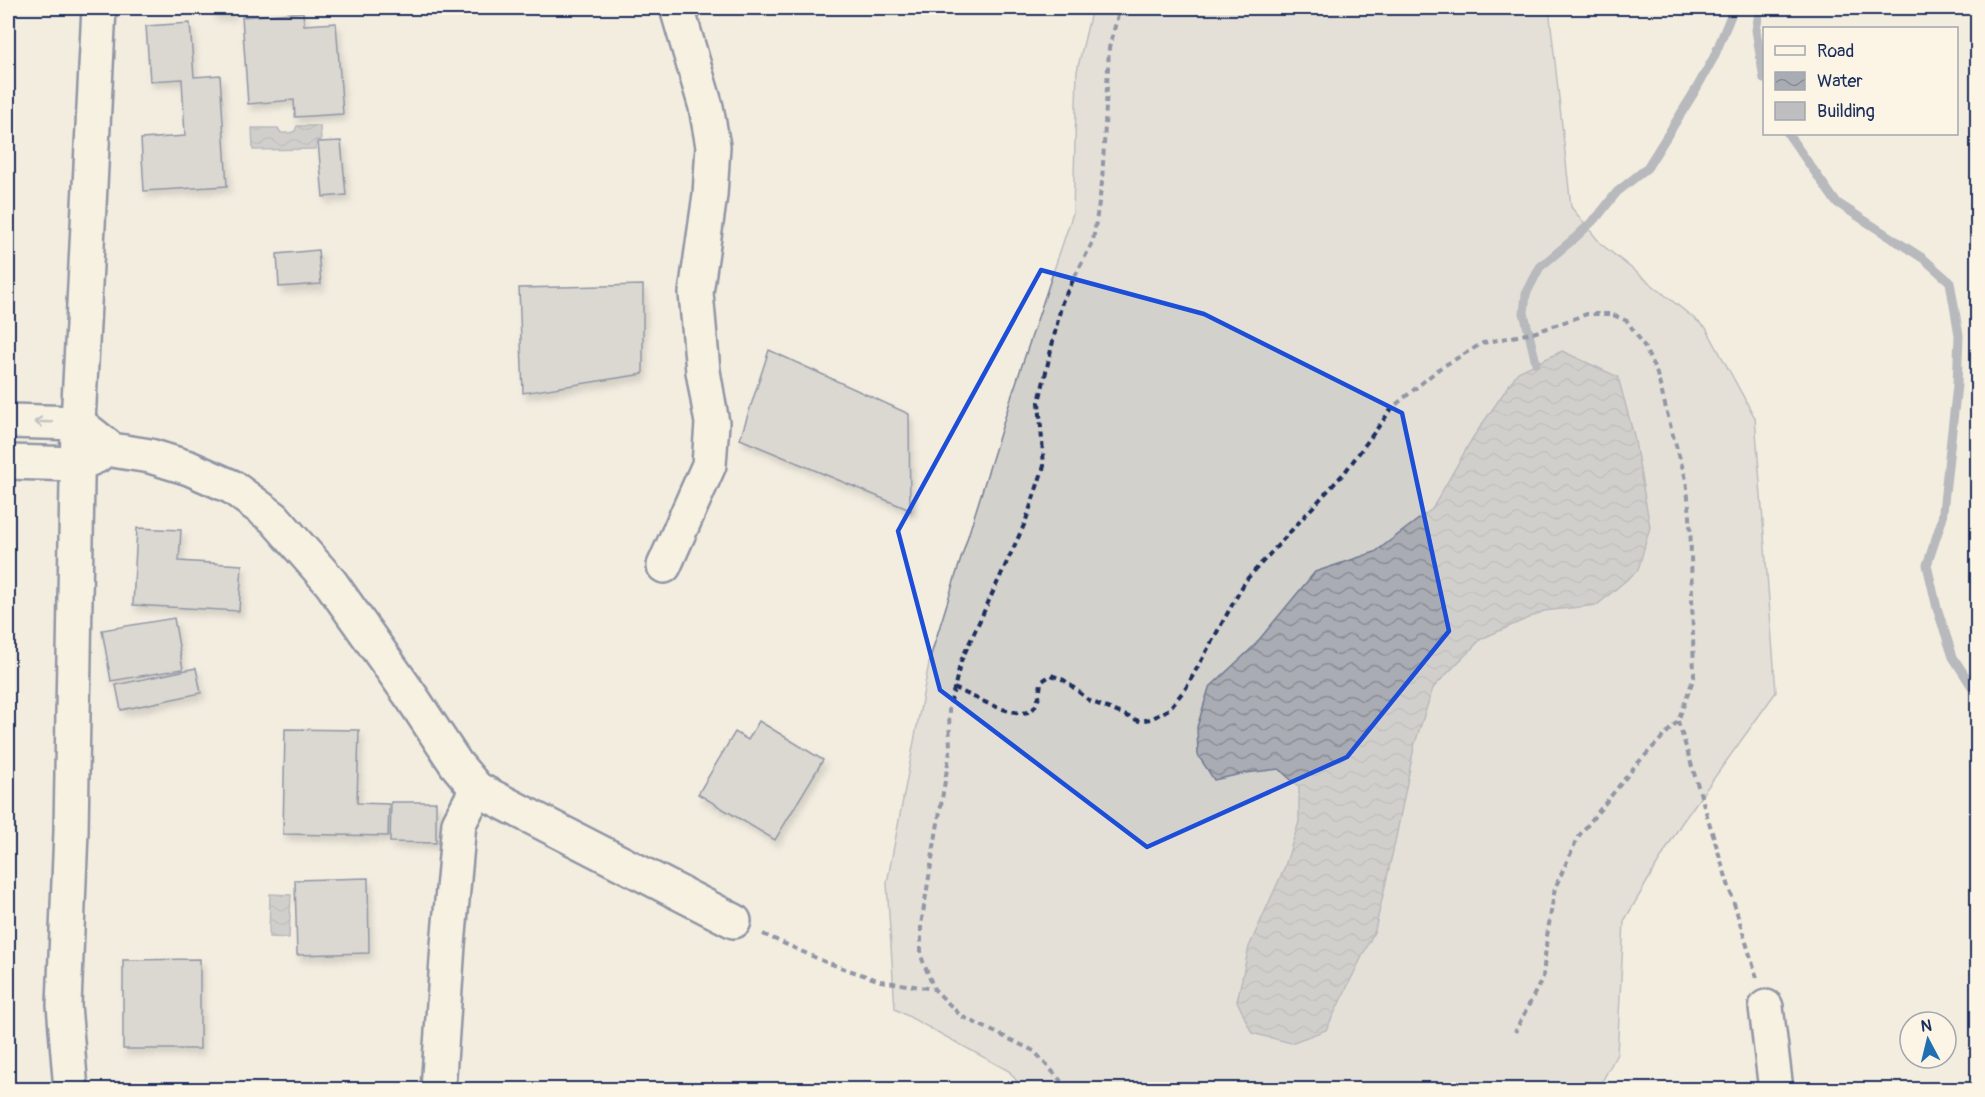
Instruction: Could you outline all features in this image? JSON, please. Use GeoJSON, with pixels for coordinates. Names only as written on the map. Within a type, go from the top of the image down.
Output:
{"type":"FeatureCollection","features":[{"type":"Feature","properties":{"kind":"street"},"geometry":{"type":"LineString","coordinates":[[71,1089],[64,1005],[71,819],[78,423],[99,8]]}},
{"type":"Feature","properties":{"kind":"street"},"geometry":{"type":"LineString","coordinates":[[664,567],[709,465],[712,423],[702,371],[696,293],[710,195],[713,146],[706,106],[677,8]]}},
{"type":"Feature","properties":{"kind":"street"},"geometry":{"type":"LineString","coordinates":[[8,421],[78,423],[112,450],[150,456],[189,468],[232,487],[274,518],[331,583],[456,764],[477,789],[735,921]]}},
{"type":"Feature","properties":{"kind":"street"},"geometry":{"type":"LineString","coordinates":[[8,462],[78,464],[112,450]]}},
{"type":"Feature","properties":{"kind":"street"},"geometry":{"type":"LineString","coordinates":[[437,1089],[447,945],[459,823],[477,789]]}},
{"type":"Feature","properties":{"kind":"street"},"geometry":{"type":"LineString","coordinates":[[1766,1007],[1776,1089]]}},
{"type":"Feature","properties":{"kind":"path"},"geometry":{"type":"LineString","coordinates":[[1069,1089],[1034,1051],[961,1016],[934,988],[921,956],[921,925],[950,751],[949,708],[954,688],[961,661],[1025,523],[1044,466],[1039,402],[1062,302],[1093,241],[1102,183],[1109,48],[1120,8]]}},
{"type":"Feature","properties":{"kind":"path"},"geometry":{"type":"LineString","coordinates":[[954,688],[1006,711],[1025,714],[1032,710],[1038,699],[1041,682],[1051,675],[1064,680],[1090,701],[1139,721],[1151,719],[1169,709],[1186,688],[1245,580],[1345,472],[1392,407],[1440,368],[1483,343],[1536,332],[1587,314],[1611,314],[1627,321],[1643,344],[1658,374],[1671,432],[1686,479],[1690,516],[1694,677],[1678,721],[1635,766],[1578,837],[1555,888],[1543,977],[1515,1032]]}},
{"type":"Feature","properties":{"kind":"path"},"geometry":{"type":"LineString","coordinates":[[1678,721],[1766,1007]]}},
{"type":"Feature","properties":{"kind":"path"},"geometry":{"type":"LineString","coordinates":[[735,921],[824,961],[880,981],[934,988]]}},
{"type":"Feature","properties":{"kind":"highlighted area"},"geometry":{"type":"Polygon","coordinates":[[[1041,270],[1204,314],[1402,413],[1449,631],[1347,757],[1147,847],[940,690],[898,531],[1041,270]]]}},
{"type":"Feature","properties":{"kind":"shaded area"},"geometry":{"type":"Polygon","coordinates":[[[1092,8],[1549,8],[1571,207],[1601,244],[1706,328],[1755,418],[1776,692],[1681,824],[1624,921],[1617,1054],[1598,1089],[1023,1089],[1009,1071],[895,1009],[887,883],[930,658],[1012,395],[1073,213],[1077,71],[1092,8]]]}},
{"type":"Feature","properties":{"kind":"water"},"geometry":{"type":"Polygon","coordinates":[[[297,126],[320,126],[321,140],[316,141],[316,149],[253,150],[252,128],[278,128],[281,133],[290,133],[295,131],[297,126]]]}},
{"type":"Feature","properties":{"kind":"water"},"geometry":{"type":"Polygon","coordinates":[[[1562,351],[1618,377],[1634,436],[1650,527],[1638,570],[1597,605],[1544,611],[1481,639],[1433,688],[1415,743],[1375,930],[1326,1030],[1291,1043],[1252,1033],[1237,1001],[1249,947],[1284,869],[1299,822],[1299,787],[1279,769],[1214,780],[1198,755],[1197,727],[1209,688],[1253,647],[1315,572],[1375,552],[1432,509],[1472,439],[1518,372],[1562,351]]]}},
{"type":"Feature","properties":{"kind":"water"},"geometry":{"type":"Polygon","coordinates":[[[270,894],[291,895],[289,938],[269,937],[270,894]]]}},
{"type":"Feature","properties":{"kind":"building"},"geometry":{"type":"Polygon","coordinates":[[[212,8],[232,8],[232,14],[213,14],[212,8]]]}},
{"type":"Feature","properties":{"kind":"building"},"geometry":{"type":"Polygon","coordinates":[[[303,12],[304,25],[336,23],[343,114],[295,117],[294,100],[248,104],[242,17],[303,12]]]}},
{"type":"Feature","properties":{"kind":"building"},"geometry":{"type":"Polygon","coordinates":[[[190,23],[194,77],[220,75],[227,186],[144,191],[141,139],[185,136],[182,79],[150,81],[146,26],[190,23]]]}},
{"type":"Feature","properties":{"kind":"building"},"geometry":{"type":"Polygon","coordinates":[[[341,141],[346,195],[323,197],[318,142],[341,141]]]}},
{"type":"Feature","properties":{"kind":"building"},"geometry":{"type":"Polygon","coordinates":[[[318,250],[321,284],[279,287],[277,254],[318,250]]]}},
{"type":"Feature","properties":{"kind":"building"},"geometry":{"type":"Polygon","coordinates":[[[643,285],[643,374],[523,393],[519,288],[643,285]]]}},
{"type":"Feature","properties":{"kind":"building"},"geometry":{"type":"Polygon","coordinates":[[[769,350],[909,414],[910,510],[740,439],[769,350]]]}},
{"type":"Feature","properties":{"kind":"building"},"geometry":{"type":"Polygon","coordinates":[[[137,528],[181,530],[179,561],[242,565],[239,611],[133,605],[137,528]]]}},
{"type":"Feature","properties":{"kind":"building"},"geometry":{"type":"Polygon","coordinates":[[[174,618],[183,669],[111,681],[102,630],[174,618]]]}},
{"type":"Feature","properties":{"kind":"building"},"geometry":{"type":"Polygon","coordinates":[[[196,668],[201,693],[121,710],[116,685],[196,668]]]}},
{"type":"Feature","properties":{"kind":"building"},"geometry":{"type":"Polygon","coordinates":[[[759,721],[823,760],[775,840],[698,794],[735,732],[748,740],[759,721]]]}},
{"type":"Feature","properties":{"kind":"building"},"geometry":{"type":"Polygon","coordinates":[[[285,729],[359,730],[357,803],[389,804],[388,836],[283,834],[285,729]]]}},
{"type":"Feature","properties":{"kind":"building"},"geometry":{"type":"Polygon","coordinates":[[[391,802],[436,802],[436,843],[390,842],[391,802]]]}},
{"type":"Feature","properties":{"kind":"building"},"geometry":{"type":"Polygon","coordinates":[[[368,878],[369,953],[297,955],[295,880],[368,878]]]}},
{"type":"Feature","properties":{"kind":"building"},"geometry":{"type":"Polygon","coordinates":[[[200,959],[200,1049],[123,1049],[123,960],[200,959]]]}},
{"type":"Feature","properties":{"kind":"waterway"},"geometry":{"type":"LineString","coordinates":[[1536,363],[1524,313],[1526,294],[1540,267],[1598,216],[1617,192],[1647,168],[1714,57],[1734,8]]}},
{"type":"Feature","properties":{"kind":"waterway"},"geometry":{"type":"LineString","coordinates":[[1760,8],[1756,30],[1763,73]]}},
{"type":"Feature","properties":{"kind":"waterway"},"geometry":{"type":"LineString","coordinates":[[1789,135],[1836,202],[1924,259],[1950,282],[1959,335],[1957,385],[1942,520],[1927,565],[1937,608],[1953,657],[1978,696]]}}]}
